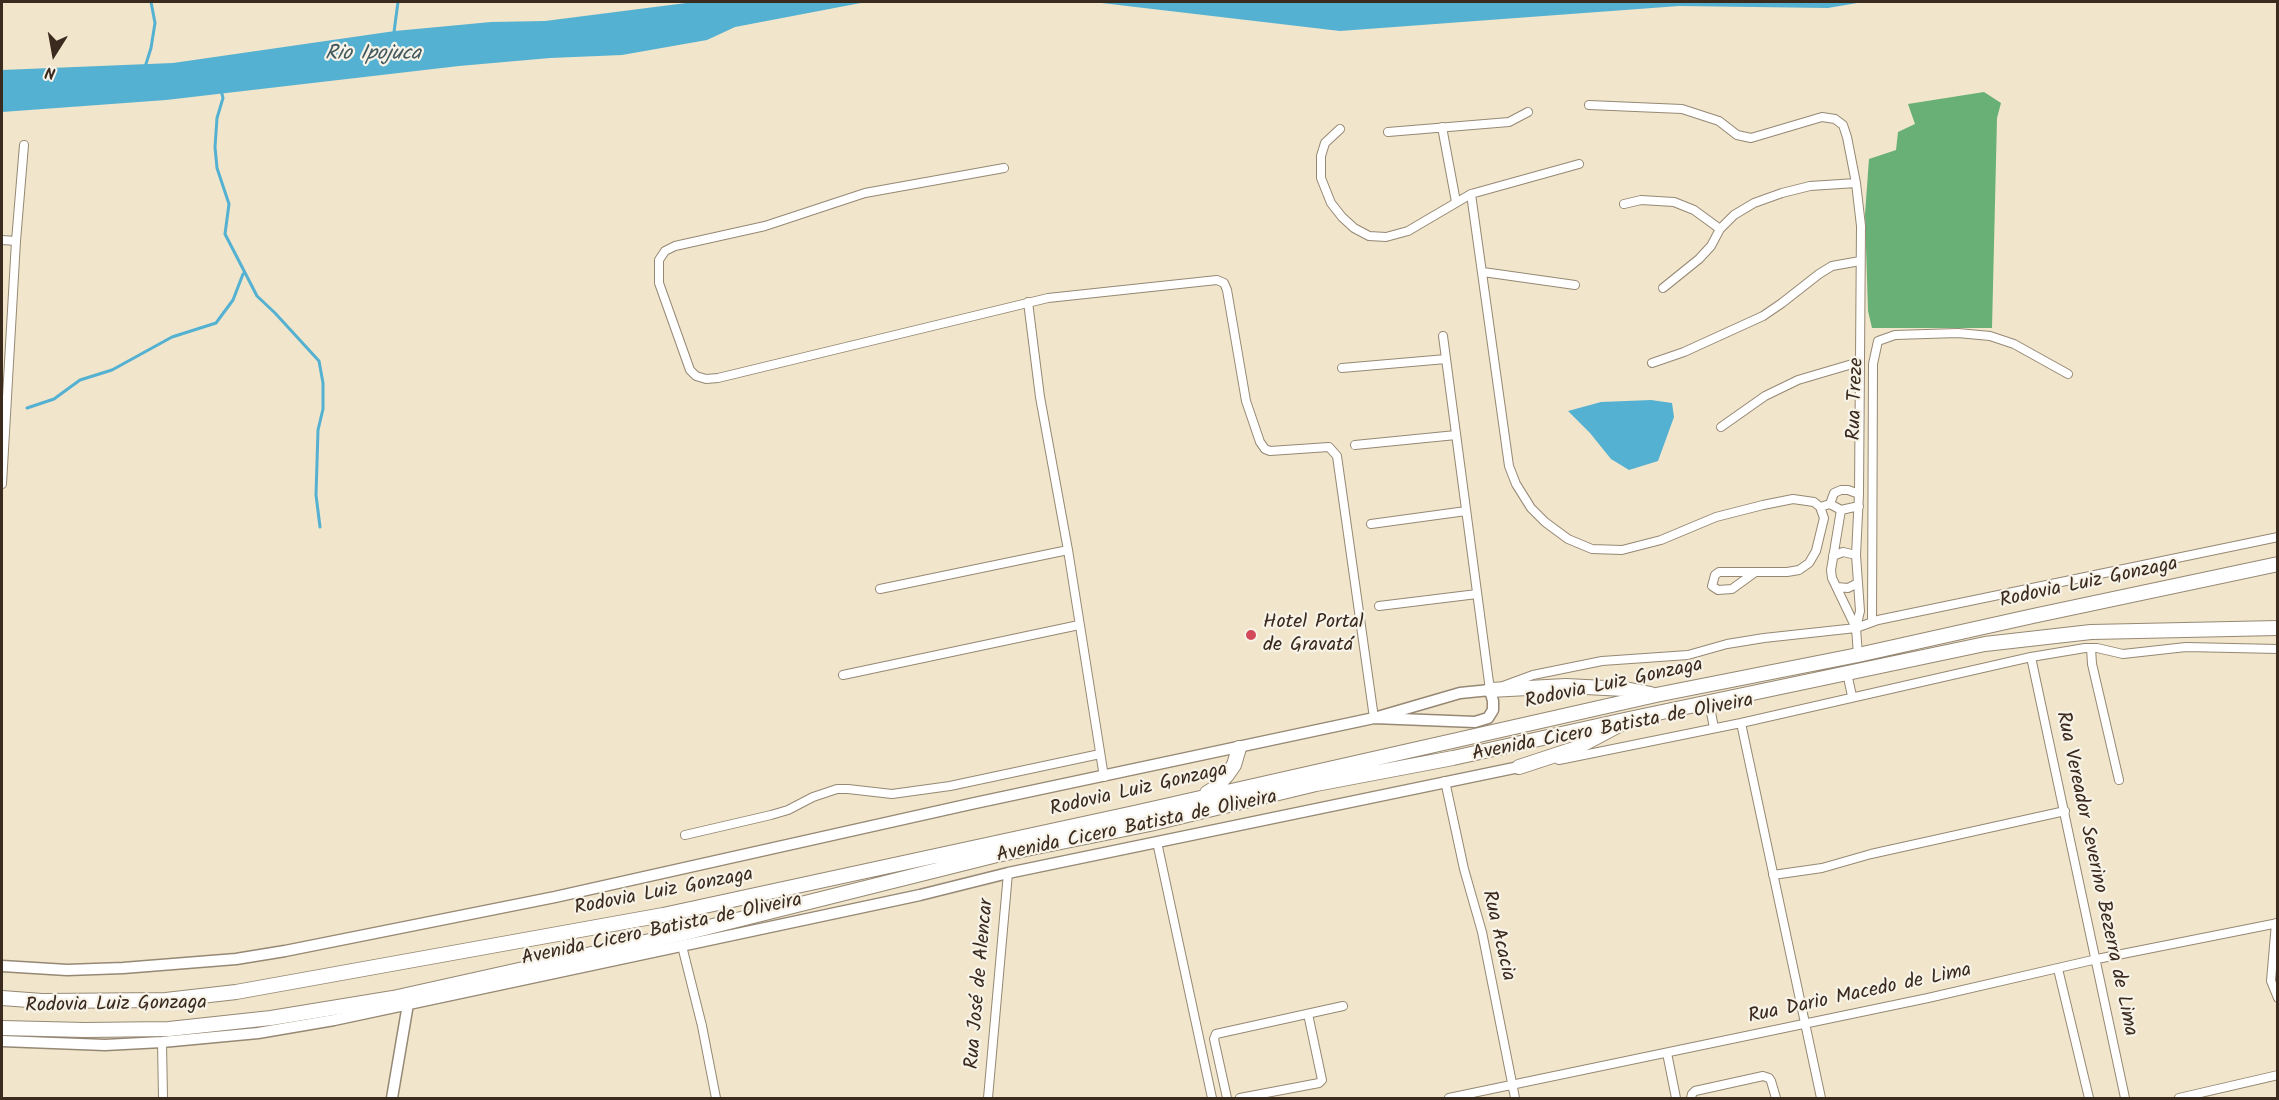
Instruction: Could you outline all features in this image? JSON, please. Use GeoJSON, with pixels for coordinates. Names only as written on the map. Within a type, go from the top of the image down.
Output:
{"type":"FeatureCollection","features":[{"type":"Feature","properties":{"kind":"highway","name":"Rodovia Luiz Gonzaga"},"geometry":{"type":"LineString","coordinates":[[2,998],[166,1000],[236,992],[663,915],[1200,798],[1656,695],[1858,655],[2033,615],[2277,564]]}},
{"type":"Feature","properties":{"kind":"highway","name":"Rodovia Luiz Gonzaga"},"geometry":{"type":"LineString","coordinates":[[2,1028],[169,1029],[270,1018],[393,999],[681,934],[997,855],[1150,824],[1316,784],[1453,758],[1629,718],[1985,644],[2091,632],[2277,628]]}},
{"type":"Feature","properties":{"kind":"highway"},"geometry":{"type":"LineString","coordinates":[[1494,690],[1566,686],[1625,689],[1656,695]]}},
{"type":"Feature","properties":{"kind":"highway"},"geometry":{"type":"LineString","coordinates":[[1519,767],[1574,749],[1608,732],[1629,718]]}},
{"type":"Feature","properties":{"kind":"highway"},"geometry":{"type":"LineString","coordinates":[[1200,798],[1215,788],[1227,775],[1234,765],[1239,748]]}},
{"type":"Feature","properties":{"kind":"main road"},"geometry":{"type":"LineString","coordinates":[[2,966],[67,969],[123,968],[224,961],[285,951],[555,897],[975,803],[1239,748],[1374,718],[1460,693],[1494,690],[1492,710],[1488,718],[1475,722],[1374,718]]}},
{"type":"Feature","properties":{"kind":"main road","name":"Avenida Cicero Batista de Oliveira"},"geometry":{"type":"LineString","coordinates":[[2,1041],[94,1044],[162,1042],[258,1033],[408,1004],[920,895],[1008,873],[1519,767]]}},
{"type":"Feature","properties":{"kind":"main road"},"geometry":{"type":"LineString","coordinates":[[392,1098],[408,1004]]}},
{"type":"Feature","properties":{"kind":"street"},"geometry":{"type":"LineString","coordinates":[[1589,105],[1682,109],[1719,121],[1737,135],[1751,138],[1822,117],[1834,119],[1842,125],[1856,183],[1861,226],[1858,362],[1859,506],[1856,555],[1860,611],[1856,628],[1858,655]]}},
{"type":"Feature","properties":{"kind":"street"},"geometry":{"type":"LineString","coordinates":[[1388,132],[1509,122],[1528,112]]}},
{"type":"Feature","properties":{"kind":"street"},"geometry":{"type":"LineString","coordinates":[[1442,127],[1456,202]]}},
{"type":"Feature","properties":{"kind":"street"},"geometry":{"type":"LineString","coordinates":[[1340,129],[1325,143],[1321,156],[1321,178],[1331,203],[1342,217],[1354,228],[1369,236],[1386,237],[1408,231],[1471,194],[1579,164]]}},
{"type":"Feature","properties":{"kind":"street"},"geometry":{"type":"LineString","coordinates":[[2,484],[6,340],[24,145]]}},
{"type":"Feature","properties":{"kind":"street"},"geometry":{"type":"LineString","coordinates":[[1004,168],[865,193],[765,226],[675,246],[665,251],[659,260],[657,273],[659,283],[690,370],[696,376],[706,379],[1028,302],[1204,280],[1217,280],[1224,283],[1229,299],[1246,401],[1260,442],[1270,451],[1329,447],[1337,456],[1374,718]]}},
{"type":"Feature","properties":{"kind":"street"},"geometry":{"type":"LineString","coordinates":[[1663,288],[1699,259],[1711,246],[1720,229],[1734,216],[1754,203],[1810,186],[1856,183]]}},
{"type":"Feature","properties":{"kind":"street"},"geometry":{"type":"LineString","coordinates":[[1471,194],[1509,466],[1515,484],[1531,508],[1568,539],[1592,549],[1622,550],[1661,540],[1716,517],[1763,505],[1793,500],[1814,502],[1820,507],[1824,518],[1822,530],[1816,551],[1809,563],[1799,570],[1787,572],[1719,572],[1715,574],[1712,586],[1723,591],[1732,589],[1754,573]]}},
{"type":"Feature","properties":{"kind":"street"},"geometry":{"type":"LineString","coordinates":[[1624,204],[1641,200],[1674,202],[1694,210],[1720,229]]}},
{"type":"Feature","properties":{"kind":"street"},"geometry":{"type":"LineString","coordinates":[[2,240],[16,241]]}},
{"type":"Feature","properties":{"kind":"street"},"geometry":{"type":"LineString","coordinates":[[1652,363],[1744,326],[1782,303],[1832,266],[1860,261]]}},
{"type":"Feature","properties":{"kind":"street"},"geometry":{"type":"LineString","coordinates":[[1483,272],[1575,285]]}},
{"type":"Feature","properties":{"kind":"street"},"geometry":{"type":"LineString","coordinates":[[1028,302],[1040,397],[1068,550],[1104,777]]}},
{"type":"Feature","properties":{"kind":"street","name":"Rua Treze"},"geometry":{"type":"LineString","coordinates":[[1872,622],[1873,364],[1878,341],[1894,335],[1958,333],[1990,336],[2014,344],[2068,374]]}},
{"type":"Feature","properties":{"kind":"street"},"geometry":{"type":"LineString","coordinates":[[1443,336],[1477,594],[1494,690],[1533,675],[1602,661],[1688,655],[1727,644],[1764,638],[1856,628],[1872,622],[2277,537]]}},
{"type":"Feature","properties":{"kind":"street"},"geometry":{"type":"LineString","coordinates":[[1342,368],[1446,359]]}},
{"type":"Feature","properties":{"kind":"street"},"geometry":{"type":"LineString","coordinates":[[1721,427],[1765,396],[1798,380],[1858,362]]}},
{"type":"Feature","properties":{"kind":"street"},"geometry":{"type":"LineString","coordinates":[[1355,445],[1456,435]]}},
{"type":"Feature","properties":{"kind":"street"},"geometry":{"type":"LineString","coordinates":[[1830,504],[1834,494],[1841,490],[1859,494]]}},
{"type":"Feature","properties":{"kind":"street"},"geometry":{"type":"LineString","coordinates":[[1820,507],[1830,504],[1841,510],[1859,506]]}},
{"type":"Feature","properties":{"kind":"street"},"geometry":{"type":"LineString","coordinates":[[1841,510],[1831,570],[1856,628]]}},
{"type":"Feature","properties":{"kind":"street"},"geometry":{"type":"LineString","coordinates":[[1371,524],[1466,511]]}},
{"type":"Feature","properties":{"kind":"street"},"geometry":{"type":"LineString","coordinates":[[880,589],[1068,550]]}},
{"type":"Feature","properties":{"kind":"street"},"geometry":{"type":"LineString","coordinates":[[1833,556],[1843,552],[1856,555]]}},
{"type":"Feature","properties":{"kind":"street"},"geometry":{"type":"LineString","coordinates":[[1837,587],[1848,588],[1858,583]]}},
{"type":"Feature","properties":{"kind":"street"},"geometry":{"type":"LineString","coordinates":[[1379,606],[1477,594]]}},
{"type":"Feature","properties":{"kind":"street"},"geometry":{"type":"LineString","coordinates":[[843,675],[1079,624]]}},
{"type":"Feature","properties":{"kind":"street","name":"Avenida Cicero Batista de Oliveira"},"geometry":{"type":"LineString","coordinates":[[1519,767],[1741,723],[2031,657],[2091,648],[2123,654],[2186,647],[2277,649]]}},
{"type":"Feature","properties":{"kind":"street"},"geometry":{"type":"LineString","coordinates":[[2091,648],[2092,664],[2119,780]]}},
{"type":"Feature","properties":{"kind":"street","name":"Rua Vereador Severino Bezerra de Lima"},"geometry":{"type":"LineString","coordinates":[[2031,657],[2125,1098]]}},
{"type":"Feature","properties":{"kind":"street"},"geometry":{"type":"LineString","coordinates":[[1847,673],[1852,696]]}},
{"type":"Feature","properties":{"kind":"street"},"geometry":{"type":"LineString","coordinates":[[1709,702],[1714,728]]}},
{"type":"Feature","properties":{"kind":"street"},"geometry":{"type":"LineString","coordinates":[[1741,723],[1821,1098]]}},
{"type":"Feature","properties":{"kind":"street"},"geometry":{"type":"LineString","coordinates":[[685,835],[723,828],[788,810],[813,797],[837,789],[892,795],[950,786],[1100,754]]}},
{"type":"Feature","properties":{"kind":"street","name":"Rua Acacia"},"geometry":{"type":"LineString","coordinates":[[1446,781],[1464,869],[1482,932],[1515,1098]]}},
{"type":"Feature","properties":{"kind":"street"},"geometry":{"type":"LineString","coordinates":[[1773,875],[1822,868],[1871,854],[2065,811]]}},
{"type":"Feature","properties":{"kind":"street"},"geometry":{"type":"LineString","coordinates":[[1157,842],[1212,1098]]}},
{"type":"Feature","properties":{"kind":"street","name":"Rua José de Alencar"},"geometry":{"type":"LineString","coordinates":[[988,1098],[1008,873]]}},
{"type":"Feature","properties":{"kind":"street"},"geometry":{"type":"LineString","coordinates":[[2277,923],[2271,981],[2277,998]]}},
{"type":"Feature","properties":{"kind":"street","name":"Rua Dario Macedo de Lima"},"geometry":{"type":"LineString","coordinates":[[1449,1098],[2097,959],[2277,923]]}},
{"type":"Feature","properties":{"kind":"street"},"geometry":{"type":"LineString","coordinates":[[682,946],[702,1026],[716,1098]]}},
{"type":"Feature","properties":{"kind":"street"},"geometry":{"type":"LineString","coordinates":[[2058,969],[2089,1098]]}},
{"type":"Feature","properties":{"kind":"street"},"geometry":{"type":"LineString","coordinates":[[1227,1098],[1214,1040],[1216,1034],[1343,1006]]}},
{"type":"Feature","properties":{"kind":"street"},"geometry":{"type":"LineString","coordinates":[[1240,1098],[1318,1083],[1322,1080],[1308,1014]]}},
{"type":"Feature","properties":{"kind":"street"},"geometry":{"type":"LineString","coordinates":[[162,1042],[164,1098]]}},
{"type":"Feature","properties":{"kind":"street"},"geometry":{"type":"LineString","coordinates":[[1667,1053],[1676,1098]]}},
{"type":"Feature","properties":{"kind":"street"},"geometry":{"type":"LineString","coordinates":[[1206,1070],[1219,1066]]}},
{"type":"Feature","properties":{"kind":"street"},"geometry":{"type":"LineString","coordinates":[[2180,1098],[2277,1075]]}},
{"type":"Feature","properties":{"kind":"street"},"geometry":{"type":"LineString","coordinates":[[1691,1098],[1695,1091],[1763,1076],[1771,1081],[1776,1098]]}},
{"type":"Feature","properties":{"kind":"green space"},"geometry":{"type":"Polygon","coordinates":[[[1984,92],[2001,103],[1997,118],[1992,328],[1872,328],[1868,311],[1865,214],[1869,159],[1896,150],[1898,132],[1915,124],[1908,104],[1984,92]]]}},
{"type":"Feature","properties":{"kind":"water","name":"Rio Ipojuca"},"geometry":{"type":"Polygon","coordinates":[[[694,2],[866,2],[735,27],[707,40],[622,55],[550,58],[459,66],[166,100],[2,112],[2,70],[173,63],[395,31],[491,22],[545,21],[694,2]]]}},
{"type":"Feature","properties":{"kind":"water"},"geometry":{"type":"Polygon","coordinates":[[[1093,2],[1863,2],[1828,8],[1679,6],[1340,31],[1093,2]]]}},
{"type":"Feature","properties":{"kind":"water"},"geometry":{"type":"Polygon","coordinates":[[[1651,400],[1672,403],[1674,417],[1658,461],[1629,470],[1611,459],[1568,411],[1601,402],[1651,400]]]}},
{"type":"Feature","properties":{"kind":"waterway"},"geometry":{"type":"LineString","coordinates":[[145,67],[155,23],[151,2]]}},
{"type":"Feature","properties":{"kind":"waterway"},"geometry":{"type":"LineString","coordinates":[[394,32],[398,2]]}},
{"type":"Feature","properties":{"kind":"waterway"},"geometry":{"type":"LineString","coordinates":[[221,90],[223,98],[217,118],[215,147],[217,168],[229,204],[225,234],[257,296],[319,361],[323,383],[323,409],[318,430],[316,495],[320,527]]}},
{"type":"Feature","properties":{"kind":"waterway"},"geometry":{"type":"LineString","coordinates":[[27,408],[54,399],[80,380],[112,370],[172,337],[216,323],[233,300],[243,274]]}},
{"type":"Feature","properties":{"kind":"place","name":"Hotel Portal de Gravatá"},"geometry":{"type":"Point","coordinates":[1251,635]}}]}
